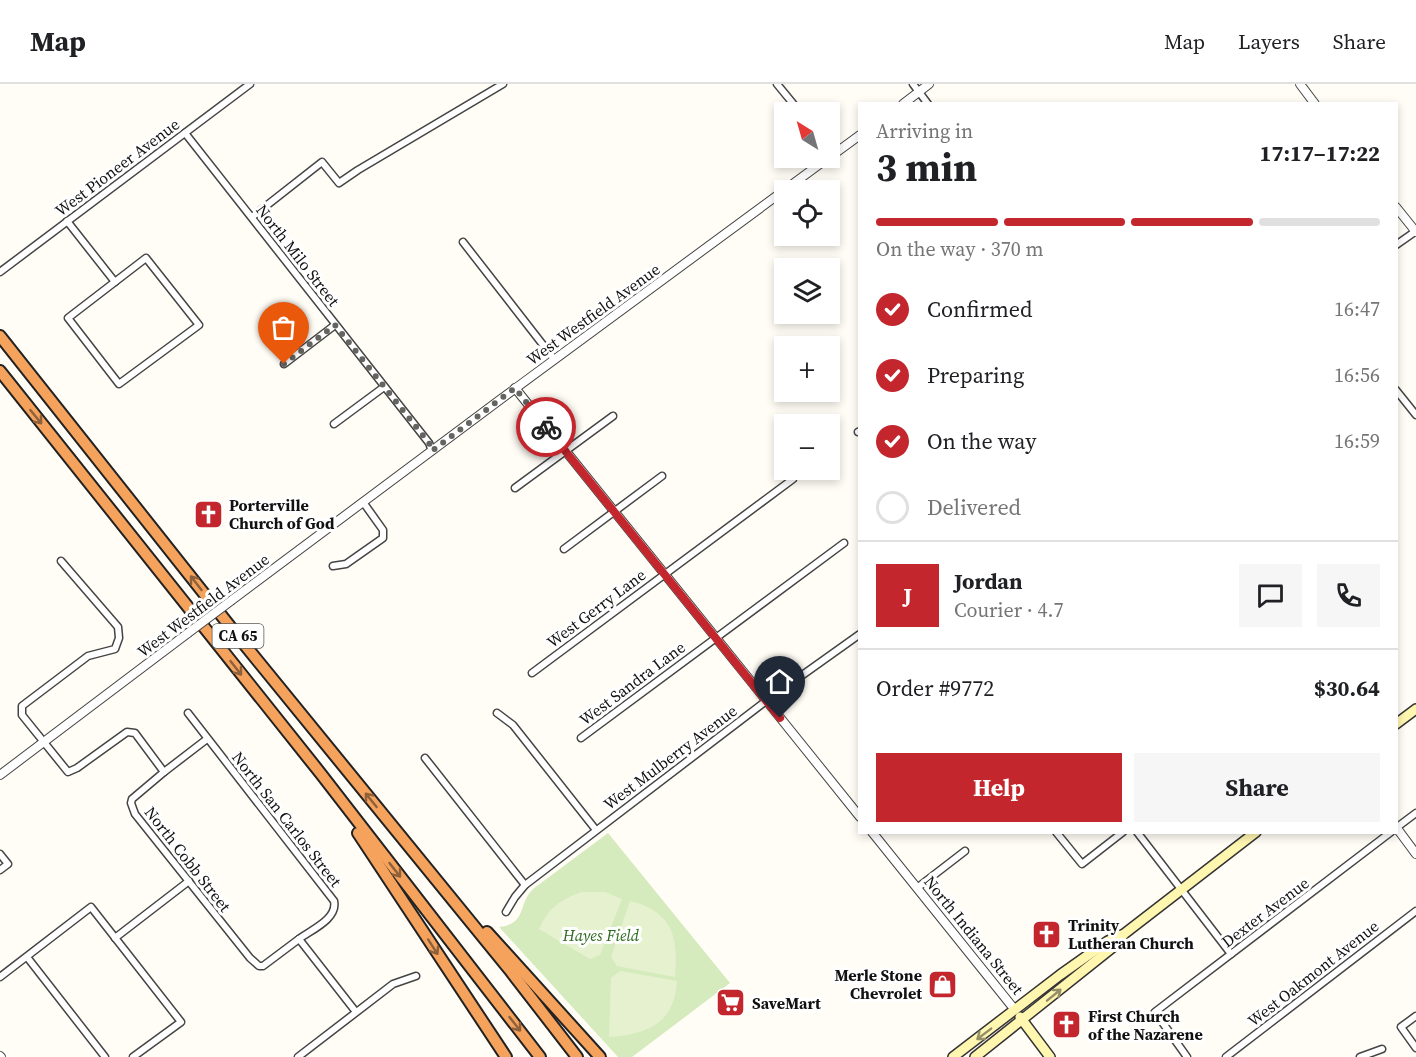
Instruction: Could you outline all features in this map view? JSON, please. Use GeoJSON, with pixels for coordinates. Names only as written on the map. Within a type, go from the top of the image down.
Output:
{"type":"FeatureCollection","features":[{"type":"Feature","properties":{"kind":"highway","name":"CA 65"},"geometry":{"type":"LineString","coordinates":[[0,336],[244,644],[509,969],[577,1057]]}},
{"type":"Feature","properties":{"kind":"highway","name":"CA 65"},"geometry":{"type":"LineString","coordinates":[[0,371],[321,774],[540,1057]]}},
{"type":"Feature","properties":{"kind":"highway"},"geometry":{"type":"LineString","coordinates":[[321,774],[506,1057]]}},
{"type":"Feature","properties":{"kind":"highway"},"geometry":{"type":"LineString","coordinates":[[408,846],[436,873],[510,959],[600,1057]]}},
{"type":"Feature","properties":{"kind":"main road"},"geometry":{"type":"LineString","coordinates":[[1398,722],[1416,709]]}},
{"type":"Feature","properties":{"kind":"main road"},"geometry":{"type":"LineString","coordinates":[[975,1057],[1113,947],[1124,934],[1253,834]]}},
{"type":"Feature","properties":{"kind":"main road"},"geometry":{"type":"LineString","coordinates":[[955,1056],[1108,941],[1124,934]]}},
{"type":"Feature","properties":{"kind":"main road","name":"North Indiana Street"},"geometry":{"type":"LineString","coordinates":[[1015,1010],[1050,1057]]}},
{"type":"Feature","properties":{"kind":"street","name":"West Pioneer Avenue"},"geometry":{"type":"LineString","coordinates":[[0,272],[250,84]]}},
{"type":"Feature","properties":{"kind":"street"},"geometry":{"type":"LineString","coordinates":[[252,217],[322,162],[339,183],[503,84]]}},
{"type":"Feature","properties":{"kind":"street"},"geometry":{"type":"LineString","coordinates":[[777,84],[792,102]]}},
{"type":"Feature","properties":{"kind":"street"},"geometry":{"type":"LineString","coordinates":[[913,84],[926,102]]}},
{"type":"Feature","properties":{"kind":"street"},"geometry":{"type":"LineString","coordinates":[[906,102],[929,84]]}},
{"type":"Feature","properties":{"kind":"street"},"geometry":{"type":"LineString","coordinates":[[1300,84],[1314,102]]}},
{"type":"Feature","properties":{"kind":"street","name":"North Milo Street"},"geometry":{"type":"LineString","coordinates":[[185,133],[429,443],[432,451]]}},
{"type":"Feature","properties":{"kind":"street","name":"West Westfield Avenue"},"geometry":{"type":"LineString","coordinates":[[840,148],[858,136]]}},
{"type":"Feature","properties":{"kind":"street","name":"West Westfield Avenue"},"geometry":{"type":"LineString","coordinates":[[0,775],[811,168]]}},
{"type":"Feature","properties":{"kind":"street"},"geometry":{"type":"LineString","coordinates":[[1398,209],[1416,231],[1398,244]]}},
{"type":"Feature","properties":{"kind":"street"},"geometry":{"type":"LineString","coordinates":[[67,221],[115,282]]}},
{"type":"Feature","properties":{"kind":"street"},"geometry":{"type":"LineString","coordinates":[[463,242],[554,359]]}},
{"type":"Feature","properties":{"kind":"street"},"geometry":{"type":"LineString","coordinates":[[146,258],[200,325],[119,384],[68,318],[115,282],[146,258]]}},
{"type":"Feature","properties":{"kind":"street"},"geometry":{"type":"LineString","coordinates":[[284,364],[335,325]]}},
{"type":"Feature","properties":{"kind":"street"},"geometry":{"type":"LineString","coordinates":[[334,424],[384,387]]}},
{"type":"Feature","properties":{"kind":"street"},"geometry":{"type":"LineString","coordinates":[[515,388],[858,815]]}},
{"type":"Feature","properties":{"kind":"street"},"geometry":{"type":"LineString","coordinates":[[1398,392],[1416,415]]}},
{"type":"Feature","properties":{"kind":"street"},"geometry":{"type":"LineString","coordinates":[[515,488],[613,416]]}},
{"type":"Feature","properties":{"kind":"street"},"geometry":{"type":"LineString","coordinates":[[564,549],[662,476]]}},
{"type":"Feature","properties":{"kind":"street","name":"West Gerry Lane"},"geometry":{"type":"LineString","coordinates":[[532,673],[791,480]]}},
{"type":"Feature","properties":{"kind":"street"},"geometry":{"type":"LineString","coordinates":[[333,566],[346,564],[383,538],[383,530],[363,502]]}},
{"type":"Feature","properties":{"kind":"street","name":"West Sandra Lane"},"geometry":{"type":"LineString","coordinates":[[581,738],[844,543]]}},
{"type":"Feature","properties":{"kind":"street"},"geometry":{"type":"LineString","coordinates":[[61,561],[117,627],[119,638],[115,649],[88,656],[22,706],[22,715],[43,743],[70,772],[124,734],[132,731],[164,772],[207,739]]}},
{"type":"Feature","properties":{"kind":"street","name":"West Mulberry Avenue"},"geometry":{"type":"LineString","coordinates":[[506,912],[514,897],[525,885],[766,701],[857,636]]}},
{"type":"Feature","properties":{"kind":"street","name":"North San Carlos Street"},"geometry":{"type":"LineString","coordinates":[[188,713],[334,901],[333,915],[299,939]]}},
{"type":"Feature","properties":{"kind":"street"},"geometry":{"type":"LineString","coordinates":[[498,713],[513,725],[596,830]]}},
{"type":"Feature","properties":{"kind":"street"},"geometry":{"type":"LineString","coordinates":[[424,758],[525,885]]}},
{"type":"Feature","properties":{"kind":"street","name":"North Cobb Street"},"geometry":{"type":"LineString","coordinates":[[164,772],[136,793],[131,803],[135,814],[250,958],[259,966],[267,964],[299,939]]}},
{"type":"Feature","properties":{"kind":"street"},"geometry":{"type":"LineString","coordinates":[[1398,827],[1416,813]]}},
{"type":"Feature","properties":{"kind":"street"},"geometry":{"type":"LineString","coordinates":[[1398,829],[1416,854]]}},
{"type":"Feature","properties":{"kind":"street","name":"North Indiana Street"},"geometry":{"type":"LineString","coordinates":[[874,834],[1015,1010]]}},
{"type":"Feature","properties":{"kind":"street"},"geometry":{"type":"LineString","coordinates":[[1058,834],[1082,864],[1120,834]]}},
{"type":"Feature","properties":{"kind":"street"},"geometry":{"type":"LineString","coordinates":[[1139,834],[1231,954]]}},
{"type":"Feature","properties":{"kind":"street","name":"Dexter Avenue"},"geometry":{"type":"LineString","coordinates":[[1187,1057],[1155,1012],[1388,834]]}},
{"type":"Feature","properties":{"kind":"street"},"geometry":{"type":"LineString","coordinates":[[917,888],[965,851]]}},
{"type":"Feature","properties":{"kind":"street"},"geometry":{"type":"LineString","coordinates":[[0,854],[8,864],[0,870]]}},
{"type":"Feature","properties":{"kind":"street"},"geometry":{"type":"LineString","coordinates":[[115,938],[189,881]]}},
{"type":"Feature","properties":{"kind":"street"},"geometry":{"type":"LineString","coordinates":[[0,977],[91,907],[180,1022],[133,1057]]}},
{"type":"Feature","properties":{"kind":"street","name":"West Oakmont Avenue"},"geometry":{"type":"LineString","coordinates":[[1226,1057],[1416,911]]}},
{"type":"Feature","properties":{"kind":"street"},"geometry":{"type":"LineString","coordinates":[[299,939],[356,1012]]}},
{"type":"Feature","properties":{"kind":"street"},"geometry":{"type":"LineString","coordinates":[[27,957],[105,1057]]}},
{"type":"Feature","properties":{"kind":"street"},"geometry":{"type":"LineString","coordinates":[[298,1057],[393,984],[416,976]]}},
{"type":"Feature","properties":{"kind":"street"},"geometry":{"type":"LineString","coordinates":[[1416,1016],[1401,1027],[1416,1048]]}},
{"type":"Feature","properties":{"kind":"street"},"geometry":{"type":"LineString","coordinates":[[1360,1057],[1382,1049]]}},
{"type":"Feature","properties":{"kind":"green space","name":"Hayes Field"},"geometry":{"type":"Polygon","coordinates":[[[608,833],[730,983],[632,1057],[618,1057],[499,927],[514,922],[533,889],[608,833]]]}},
{"type":"Feature","properties":{"kind":"green space"},"geometry":{"type":"Polygon","coordinates":[[[581,892],[605,892],[622,899],[600,955],[590,959],[539,929],[547,915],[556,906],[581,892]]]}},
{"type":"Feature","properties":{"kind":"green space"},"geometry":{"type":"Polygon","coordinates":[[[630,901],[656,912],[670,928],[674,939],[675,977],[617,966],[611,957],[630,901]]]}},
{"type":"Feature","properties":{"kind":"green space"},"geometry":{"type":"Polygon","coordinates":[[[620,971],[677,981],[675,996],[671,1007],[656,1024],[636,1033],[609,1037],[611,978],[620,971]]]}},
{"type":"Feature","properties":{"kind":"way so far"},"geometry":{"type":"LineString","coordinates":[[284,364],[335,325],[429,443],[432,451],[515,388],[546,427]]}},
{"type":"Feature","properties":{"kind":"place","name":"Porterville Church of God"},"geometry":{"type":"Point","coordinates":[208,514]}},
{"type":"Feature","properties":{"kind":"place","name":"Trinity Lutheran Church"},"geometry":{"type":"Point","coordinates":[1047,934]}},
{"type":"Feature","properties":{"kind":"place","name":"Merle Stone Chevrolet"},"geometry":{"type":"Point","coordinates":[943,984]}},
{"type":"Feature","properties":{"kind":"place","name":"SaveMart"},"geometry":{"type":"Point","coordinates":[731,1003]}},
{"type":"Feature","properties":{"kind":"place","name":"First Church of the Nazarene"},"geometry":{"type":"Point","coordinates":[1067,1025]}},
{"type":"Feature","properties":{"kind":"route"},"geometry":{"type":"LineString","coordinates":[[546,427],[780,718]]}}]}
